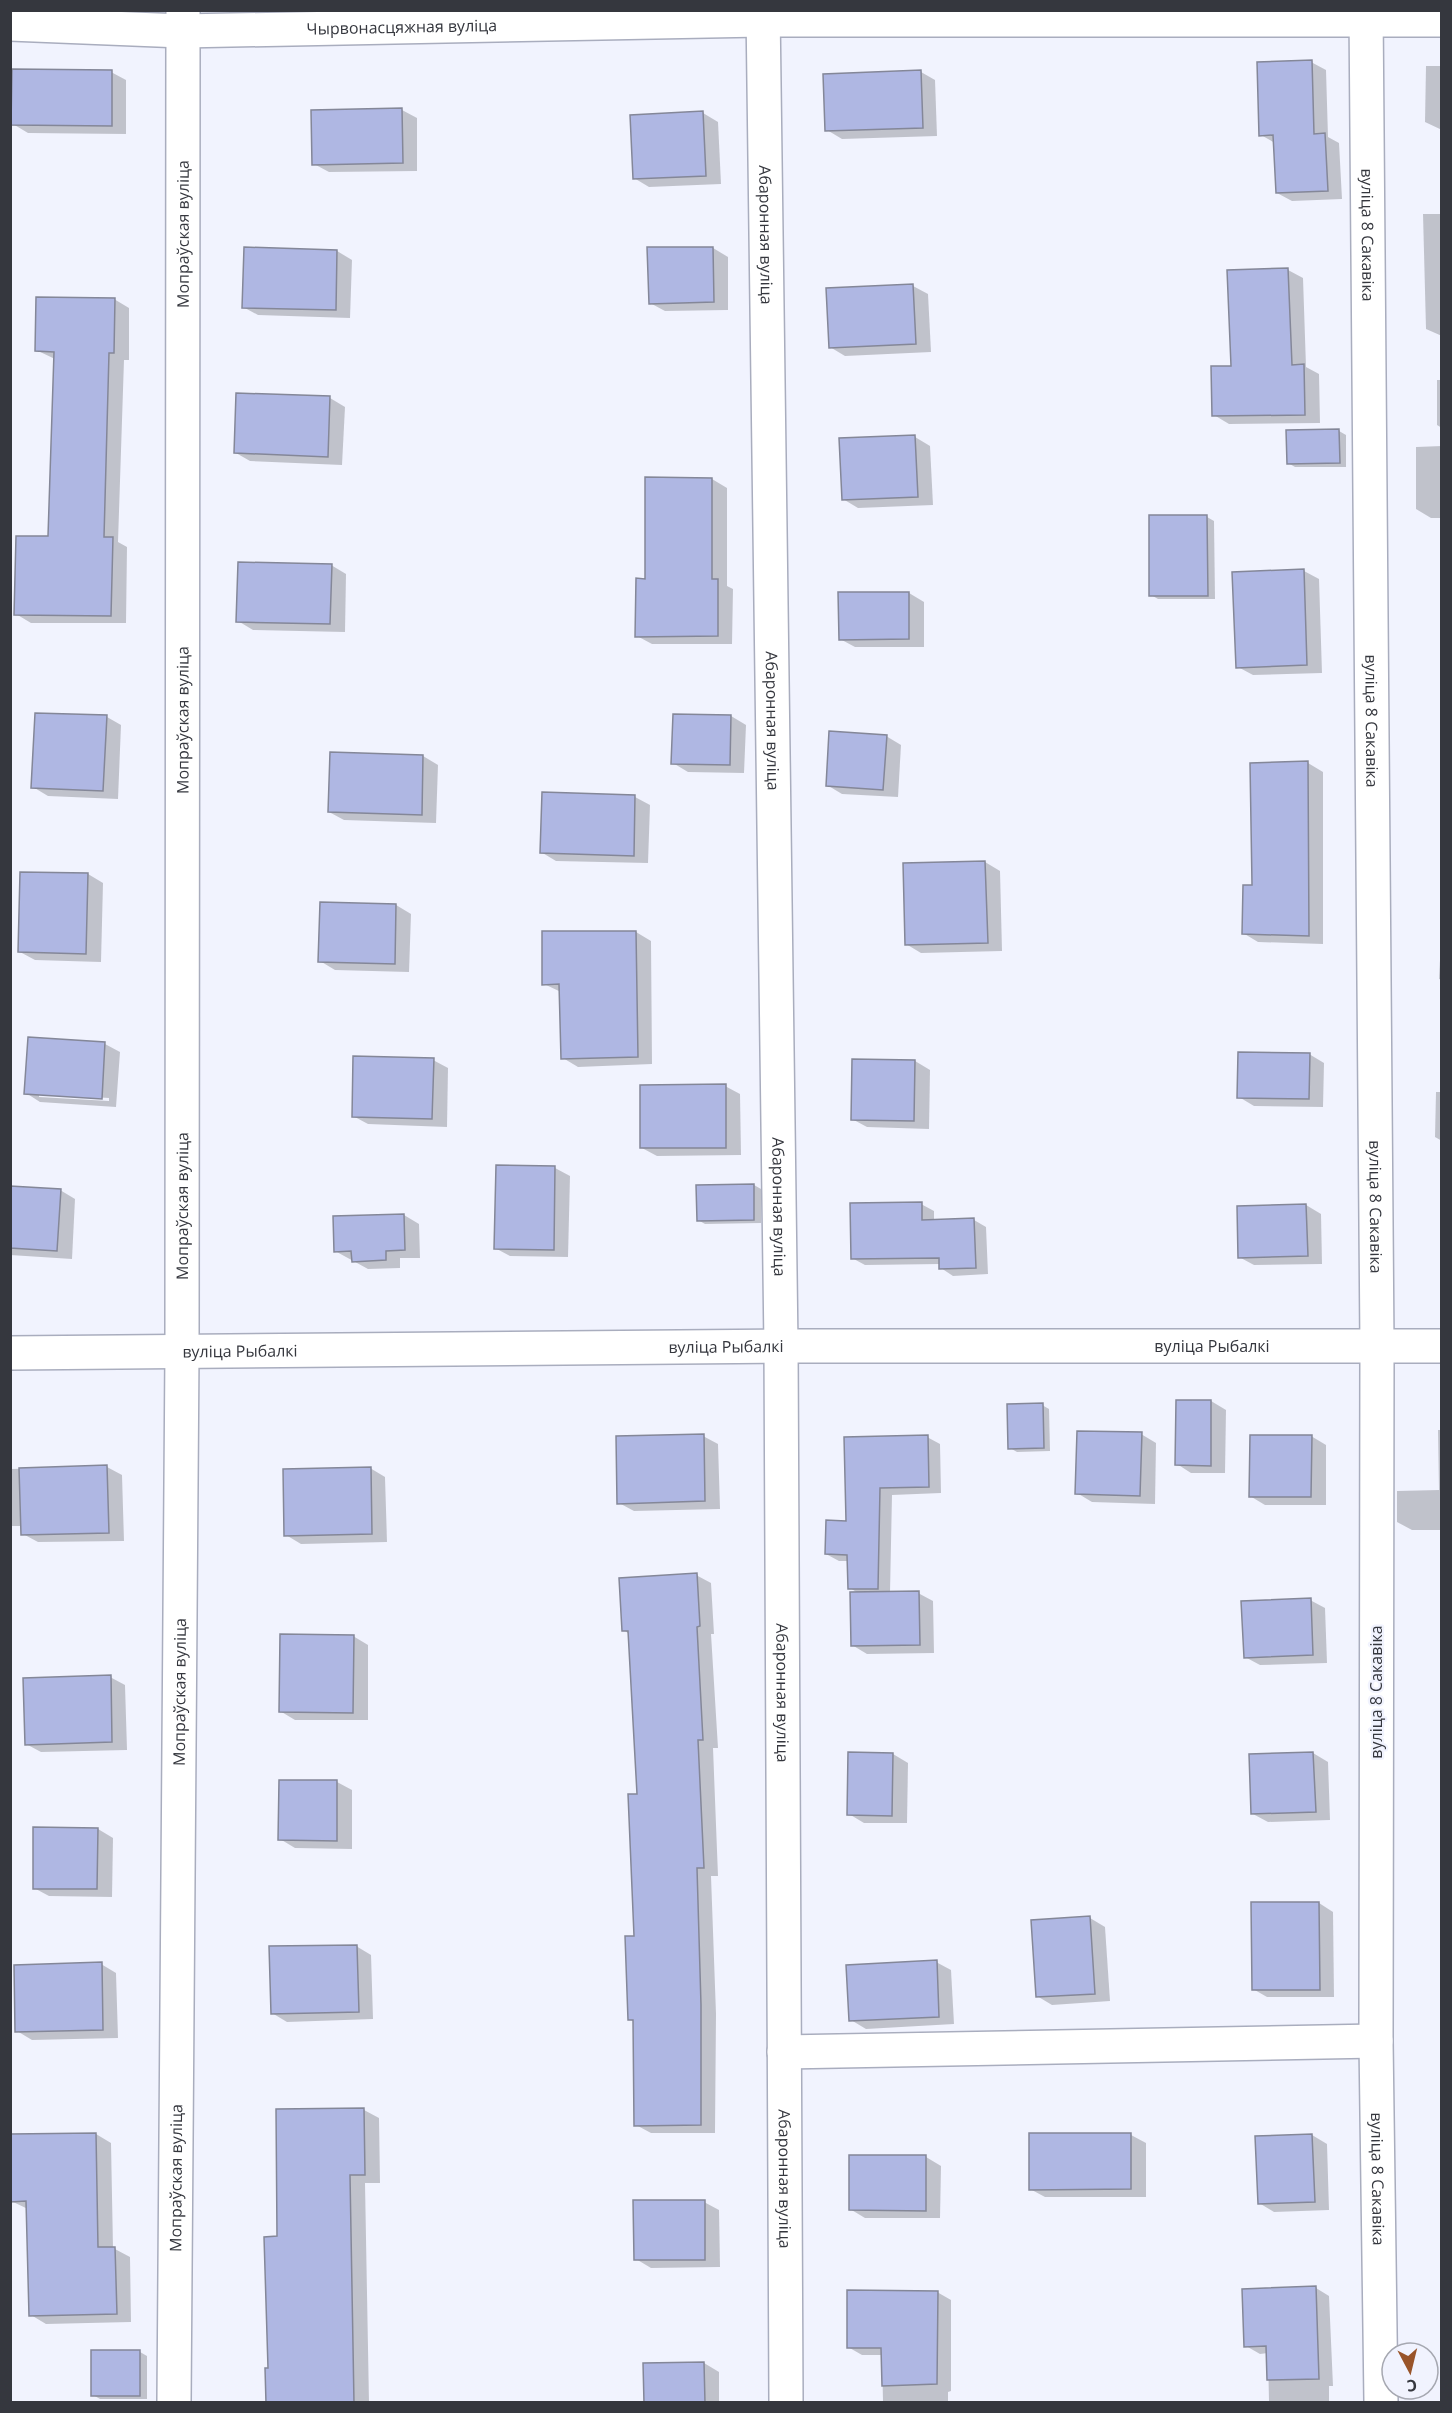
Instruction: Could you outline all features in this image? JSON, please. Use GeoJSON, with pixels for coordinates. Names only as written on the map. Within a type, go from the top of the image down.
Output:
{"type":"FeatureCollection","features":[{"type":"Feature","properties":{"kind":"street","name":"Чырвонасцяжная вуліца"},"geometry":{"type":"LineString","coordinates":[[10,24],[763,15],[1366,15],[1442,20]]}},
{"type":"Feature","properties":{"kind":"street","name":"Абаронная вуліца"},"geometry":{"type":"LineString","coordinates":[[763,15],[782,1346],[786,2403]]}},
{"type":"Feature","properties":{"kind":"street","name":"вуліца 8 Сакавіка"},"geometry":{"type":"LineString","coordinates":[[1366,15],[1377,1346],[1376,2041],[1381,2403]]}},
{"type":"Feature","properties":{"kind":"street","name":"Мопраўская вуліца"},"geometry":{"type":"LineString","coordinates":[[174,2403],[182,1352],[182,21]]}},
{"type":"Feature","properties":{"kind":"street","name":"вуліца Рыбалкі"},"geometry":{"type":"LineString","coordinates":[[10,1353],[782,1346],[1442,1346]]}},
{"type":"Feature","properties":{"kind":"street"},"geometry":{"type":"LineString","coordinates":[[784,2052],[1376,2041]]}},
{"type":"Feature","properties":{"kind":"building"},"geometry":{"type":"Polygon","coordinates":[[[1312,60],[1314,134],[1325,133],[1328,191],[1276,193],[1273,135],[1259,136],[1257,62],[1312,60]]]}},
{"type":"Feature","properties":{"kind":"building"},"geometry":{"type":"Polygon","coordinates":[[[12,69],[112,70],[112,126],[11,125],[12,69]]]}},
{"type":"Feature","properties":{"kind":"building"},"geometry":{"type":"Polygon","coordinates":[[[921,70],[923,128],[825,131],[823,74],[921,70]]]}},
{"type":"Feature","properties":{"kind":"building"},"geometry":{"type":"Polygon","coordinates":[[[402,108],[403,163],[312,165],[311,110],[402,108]]]}},
{"type":"Feature","properties":{"kind":"building"},"geometry":{"type":"Polygon","coordinates":[[[703,111],[706,176],[633,179],[630,115],[703,111]]]}},
{"type":"Feature","properties":{"kind":"building"},"geometry":{"type":"Polygon","coordinates":[[[244,247],[337,250],[336,310],[242,308],[244,247]]]}},
{"type":"Feature","properties":{"kind":"building"},"geometry":{"type":"Polygon","coordinates":[[[647,247],[713,247],[714,302],[649,304],[647,247]]]}},
{"type":"Feature","properties":{"kind":"building"},"geometry":{"type":"Polygon","coordinates":[[[1288,268],[1292,365],[1304,364],[1305,415],[1212,416],[1211,366],[1231,366],[1227,270],[1288,268]]]}},
{"type":"Feature","properties":{"kind":"building"},"geometry":{"type":"Polygon","coordinates":[[[913,284],[916,344],[829,348],[826,288],[913,284]]]}},
{"type":"Feature","properties":{"kind":"building"},"geometry":{"type":"Polygon","coordinates":[[[36,297],[115,298],[114,353],[109,353],[104,537],[113,537],[111,616],[14,615],[16,536],[48,536],[54,352],[35,351],[36,297]]]}},
{"type":"Feature","properties":{"kind":"building"},"geometry":{"type":"Polygon","coordinates":[[[236,393],[330,396],[328,457],[234,453],[236,393]]]}},
{"type":"Feature","properties":{"kind":"building"},"geometry":{"type":"Polygon","coordinates":[[[1339,429],[1340,463],[1287,464],[1286,430],[1339,429]]]}},
{"type":"Feature","properties":{"kind":"building"},"geometry":{"type":"Polygon","coordinates":[[[915,435],[918,497],[842,500],[839,438],[915,435]]]}},
{"type":"Feature","properties":{"kind":"building"},"geometry":{"type":"Polygon","coordinates":[[[645,477],[712,478],[712,579],[718,579],[718,636],[635,637],[636,578],[645,579],[645,477]]]}},
{"type":"Feature","properties":{"kind":"building"},"geometry":{"type":"Polygon","coordinates":[[[1149,515],[1207,515],[1208,596],[1149,596],[1149,515]]]}},
{"type":"Feature","properties":{"kind":"building"},"geometry":{"type":"Polygon","coordinates":[[[238,562],[332,564],[330,624],[236,622],[238,562]]]}},
{"type":"Feature","properties":{"kind":"building"},"geometry":{"type":"Polygon","coordinates":[[[1304,569],[1307,665],[1236,668],[1232,572],[1304,569]]]}},
{"type":"Feature","properties":{"kind":"building"},"geometry":{"type":"Polygon","coordinates":[[[838,592],[909,592],[909,639],[839,640],[838,592]]]}},
{"type":"Feature","properties":{"kind":"building"},"geometry":{"type":"Polygon","coordinates":[[[35,713],[107,715],[103,791],[31,788],[35,713]]]}},
{"type":"Feature","properties":{"kind":"building"},"geometry":{"type":"Polygon","coordinates":[[[673,714],[731,715],[730,765],[671,764],[673,714]]]}},
{"type":"Feature","properties":{"kind":"building"},"geometry":{"type":"Polygon","coordinates":[[[829,731],[887,735],[883,790],[826,786],[829,731]]]}},
{"type":"Feature","properties":{"kind":"building"},"geometry":{"type":"Polygon","coordinates":[[[330,752],[423,755],[422,815],[328,812],[330,752]]]}},
{"type":"Feature","properties":{"kind":"building"},"geometry":{"type":"Polygon","coordinates":[[[1308,761],[1309,936],[1242,934],[1243,885],[1252,885],[1250,763],[1308,761]]]}},
{"type":"Feature","properties":{"kind":"building"},"geometry":{"type":"Polygon","coordinates":[[[542,792],[635,795],[634,856],[540,853],[542,792]]]}},
{"type":"Feature","properties":{"kind":"building"},"geometry":{"type":"Polygon","coordinates":[[[985,861],[988,943],[905,945],[903,863],[985,861]]]}},
{"type":"Feature","properties":{"kind":"building"},"geometry":{"type":"Polygon","coordinates":[[[20,872],[88,873],[86,954],[18,952],[20,872]]]}},
{"type":"Feature","properties":{"kind":"building"},"geometry":{"type":"Polygon","coordinates":[[[320,902],[396,904],[395,964],[318,962],[320,902]]]}},
{"type":"Feature","properties":{"kind":"building"},"geometry":{"type":"Polygon","coordinates":[[[542,931],[636,931],[638,1057],[561,1059],[559,984],[542,985],[542,931]]]}},
{"type":"Feature","properties":{"kind":"building"},"geometry":{"type":"Polygon","coordinates":[[[28,1037],[105,1042],[102,1099],[24,1094],[28,1037]]]}},
{"type":"Feature","properties":{"kind":"building"},"geometry":{"type":"Polygon","coordinates":[[[1238,1052],[1310,1053],[1309,1099],[1237,1098],[1238,1052]]]}},
{"type":"Feature","properties":{"kind":"building"},"geometry":{"type":"Polygon","coordinates":[[[353,1056],[434,1058],[432,1119],[352,1117],[353,1056]]]}},
{"type":"Feature","properties":{"kind":"building"},"geometry":{"type":"Polygon","coordinates":[[[852,1059],[915,1060],[914,1121],[851,1120],[852,1059]]]}},
{"type":"Feature","properties":{"kind":"building"},"geometry":{"type":"Polygon","coordinates":[[[726,1084],[726,1148],[640,1148],[640,1085],[726,1084]]]}},
{"type":"Feature","properties":{"kind":"building"},"geometry":{"type":"Polygon","coordinates":[[[496,1165],[555,1166],[554,1250],[494,1249],[496,1165]]]}},
{"type":"Feature","properties":{"kind":"building"},"geometry":{"type":"Polygon","coordinates":[[[754,1184],[754,1220],[697,1221],[696,1185],[754,1184]]]}},
{"type":"Feature","properties":{"kind":"building"},"geometry":{"type":"Polygon","coordinates":[[[10,1186],[61,1189],[57,1251],[10,1248],[10,1186]]]}},
{"type":"Feature","properties":{"kind":"building"},"geometry":{"type":"Polygon","coordinates":[[[922,1202],[922,1220],[974,1218],[976,1268],[939,1269],[939,1258],[851,1259],[850,1203],[922,1202]]]}},
{"type":"Feature","properties":{"kind":"building"},"geometry":{"type":"Polygon","coordinates":[[[1306,1204],[1308,1256],[1238,1258],[1237,1206],[1306,1204]]]}},
{"type":"Feature","properties":{"kind":"building"},"geometry":{"type":"Polygon","coordinates":[[[404,1214],[405,1250],[386,1251],[386,1260],[352,1262],[351,1251],[334,1252],[333,1216],[404,1214]]]}},
{"type":"Feature","properties":{"kind":"building"},"geometry":{"type":"Polygon","coordinates":[[[1176,1400],[1211,1400],[1211,1466],[1175,1465],[1176,1400]]]}},
{"type":"Feature","properties":{"kind":"building"},"geometry":{"type":"Polygon","coordinates":[[[1043,1403],[1044,1448],[1008,1449],[1007,1404],[1043,1403]]]}},
{"type":"Feature","properties":{"kind":"building"},"geometry":{"type":"Polygon","coordinates":[[[1077,1431],[1142,1432],[1140,1496],[1075,1494],[1077,1431]]]}},
{"type":"Feature","properties":{"kind":"building"},"geometry":{"type":"Polygon","coordinates":[[[704,1434],[705,1501],[617,1504],[616,1436],[704,1434]]]}},
{"type":"Feature","properties":{"kind":"building"},"geometry":{"type":"Polygon","coordinates":[[[928,1435],[929,1487],[880,1488],[878,1589],[848,1589],[847,1555],[825,1554],[826,1520],[846,1521],[844,1437],[928,1435]]]}},
{"type":"Feature","properties":{"kind":"building"},"geometry":{"type":"Polygon","coordinates":[[[1250,1435],[1312,1435],[1311,1497],[1249,1497],[1250,1435]]]}},
{"type":"Feature","properties":{"kind":"building"},"geometry":{"type":"Polygon","coordinates":[[[107,1465],[109,1533],[21,1535],[19,1468],[107,1465]]]}},
{"type":"Feature","properties":{"kind":"building"},"geometry":{"type":"Polygon","coordinates":[[[371,1467],[372,1534],[284,1536],[283,1469],[371,1467]]]}},
{"type":"Feature","properties":{"kind":"building"},"geometry":{"type":"Polygon","coordinates":[[[697,1573],[700,1626],[697,1627],[703,1740],[698,1740],[704,1868],[697,1868],[701,2005],[701,2125],[634,2126],[633,2020],[628,2020],[625,1936],[634,1936],[628,1794],[637,1794],[628,1631],[622,1631],[619,1578],[697,1573]]]}},
{"type":"Feature","properties":{"kind":"building"},"geometry":{"type":"Polygon","coordinates":[[[919,1591],[920,1645],[851,1646],[850,1592],[919,1591]]]}},
{"type":"Feature","properties":{"kind":"building"},"geometry":{"type":"Polygon","coordinates":[[[1311,1598],[1313,1655],[1244,1658],[1241,1601],[1311,1598]]]}},
{"type":"Feature","properties":{"kind":"building"},"geometry":{"type":"Polygon","coordinates":[[[280,1634],[354,1635],[353,1713],[279,1712],[280,1634]]]}},
{"type":"Feature","properties":{"kind":"building"},"geometry":{"type":"Polygon","coordinates":[[[111,1675],[112,1742],[25,1745],[23,1678],[111,1675]]]}},
{"type":"Feature","properties":{"kind":"building"},"geometry":{"type":"Polygon","coordinates":[[[848,1752],[893,1753],[892,1816],[847,1815],[848,1752]]]}},
{"type":"Feature","properties":{"kind":"building"},"geometry":{"type":"Polygon","coordinates":[[[1313,1752],[1316,1812],[1251,1814],[1249,1754],[1313,1752]]]}},
{"type":"Feature","properties":{"kind":"building"},"geometry":{"type":"Polygon","coordinates":[[[279,1780],[337,1780],[337,1841],[278,1840],[279,1780]]]}},
{"type":"Feature","properties":{"kind":"building"},"geometry":{"type":"Polygon","coordinates":[[[33,1827],[98,1828],[97,1889],[33,1889],[33,1827]]]}},
{"type":"Feature","properties":{"kind":"building"},"geometry":{"type":"Polygon","coordinates":[[[1251,1902],[1319,1902],[1320,1990],[1252,1990],[1251,1902]]]}},
{"type":"Feature","properties":{"kind":"building"},"geometry":{"type":"Polygon","coordinates":[[[1090,1916],[1095,1994],[1036,1997],[1031,1920],[1090,1916]]]}},
{"type":"Feature","properties":{"kind":"building"},"geometry":{"type":"Polygon","coordinates":[[[357,1945],[359,2012],[271,2014],[269,1946],[357,1945]]]}},
{"type":"Feature","properties":{"kind":"building"},"geometry":{"type":"Polygon","coordinates":[[[937,1960],[939,2017],[849,2021],[846,1965],[937,1960]]]}},
{"type":"Feature","properties":{"kind":"building"},"geometry":{"type":"Polygon","coordinates":[[[102,1962],[103,2030],[15,2032],[14,1965],[102,1962]]]}},
{"type":"Feature","properties":{"kind":"building"},"geometry":{"type":"Polygon","coordinates":[[[364,2108],[365,2175],[350,2175],[354,2403],[266,2403],[265,2368],[268,2368],[264,2237],[277,2236],[276,2109],[364,2108]]]}},
{"type":"Feature","properties":{"kind":"building"},"geometry":{"type":"Polygon","coordinates":[[[96,2133],[98,2247],[115,2247],[117,2314],[29,2316],[26,2201],[10,2202],[10,2134],[96,2133]]]}},
{"type":"Feature","properties":{"kind":"building"},"geometry":{"type":"Polygon","coordinates":[[[1029,2133],[1131,2133],[1131,2189],[1029,2190],[1029,2133]]]}},
{"type":"Feature","properties":{"kind":"building"},"geometry":{"type":"Polygon","coordinates":[[[1312,2134],[1315,2202],[1258,2204],[1255,2136],[1312,2134]]]}},
{"type":"Feature","properties":{"kind":"building"},"geometry":{"type":"Polygon","coordinates":[[[849,2155],[926,2155],[926,2211],[849,2210],[849,2155]]]}},
{"type":"Feature","properties":{"kind":"building"},"geometry":{"type":"Polygon","coordinates":[[[633,2200],[705,2200],[705,2260],[634,2260],[633,2200]]]}},
{"type":"Feature","properties":{"kind":"building"},"geometry":{"type":"Polygon","coordinates":[[[1316,2286],[1319,2379],[1267,2380],[1266,2346],[1244,2347],[1242,2289],[1316,2286]]]}},
{"type":"Feature","properties":{"kind":"building"},"geometry":{"type":"Polygon","coordinates":[[[847,2290],[938,2291],[937,2384],[882,2386],[881,2348],[847,2348],[847,2290]]]}},
{"type":"Feature","properties":{"kind":"building"},"geometry":{"type":"Polygon","coordinates":[[[91,2350],[140,2350],[140,2396],[91,2396],[91,2350]]]}},
{"type":"Feature","properties":{"kind":"building"},"geometry":{"type":"Polygon","coordinates":[[[704,2362],[705,2403],[644,2403],[643,2363],[704,2362]]]}}]}
